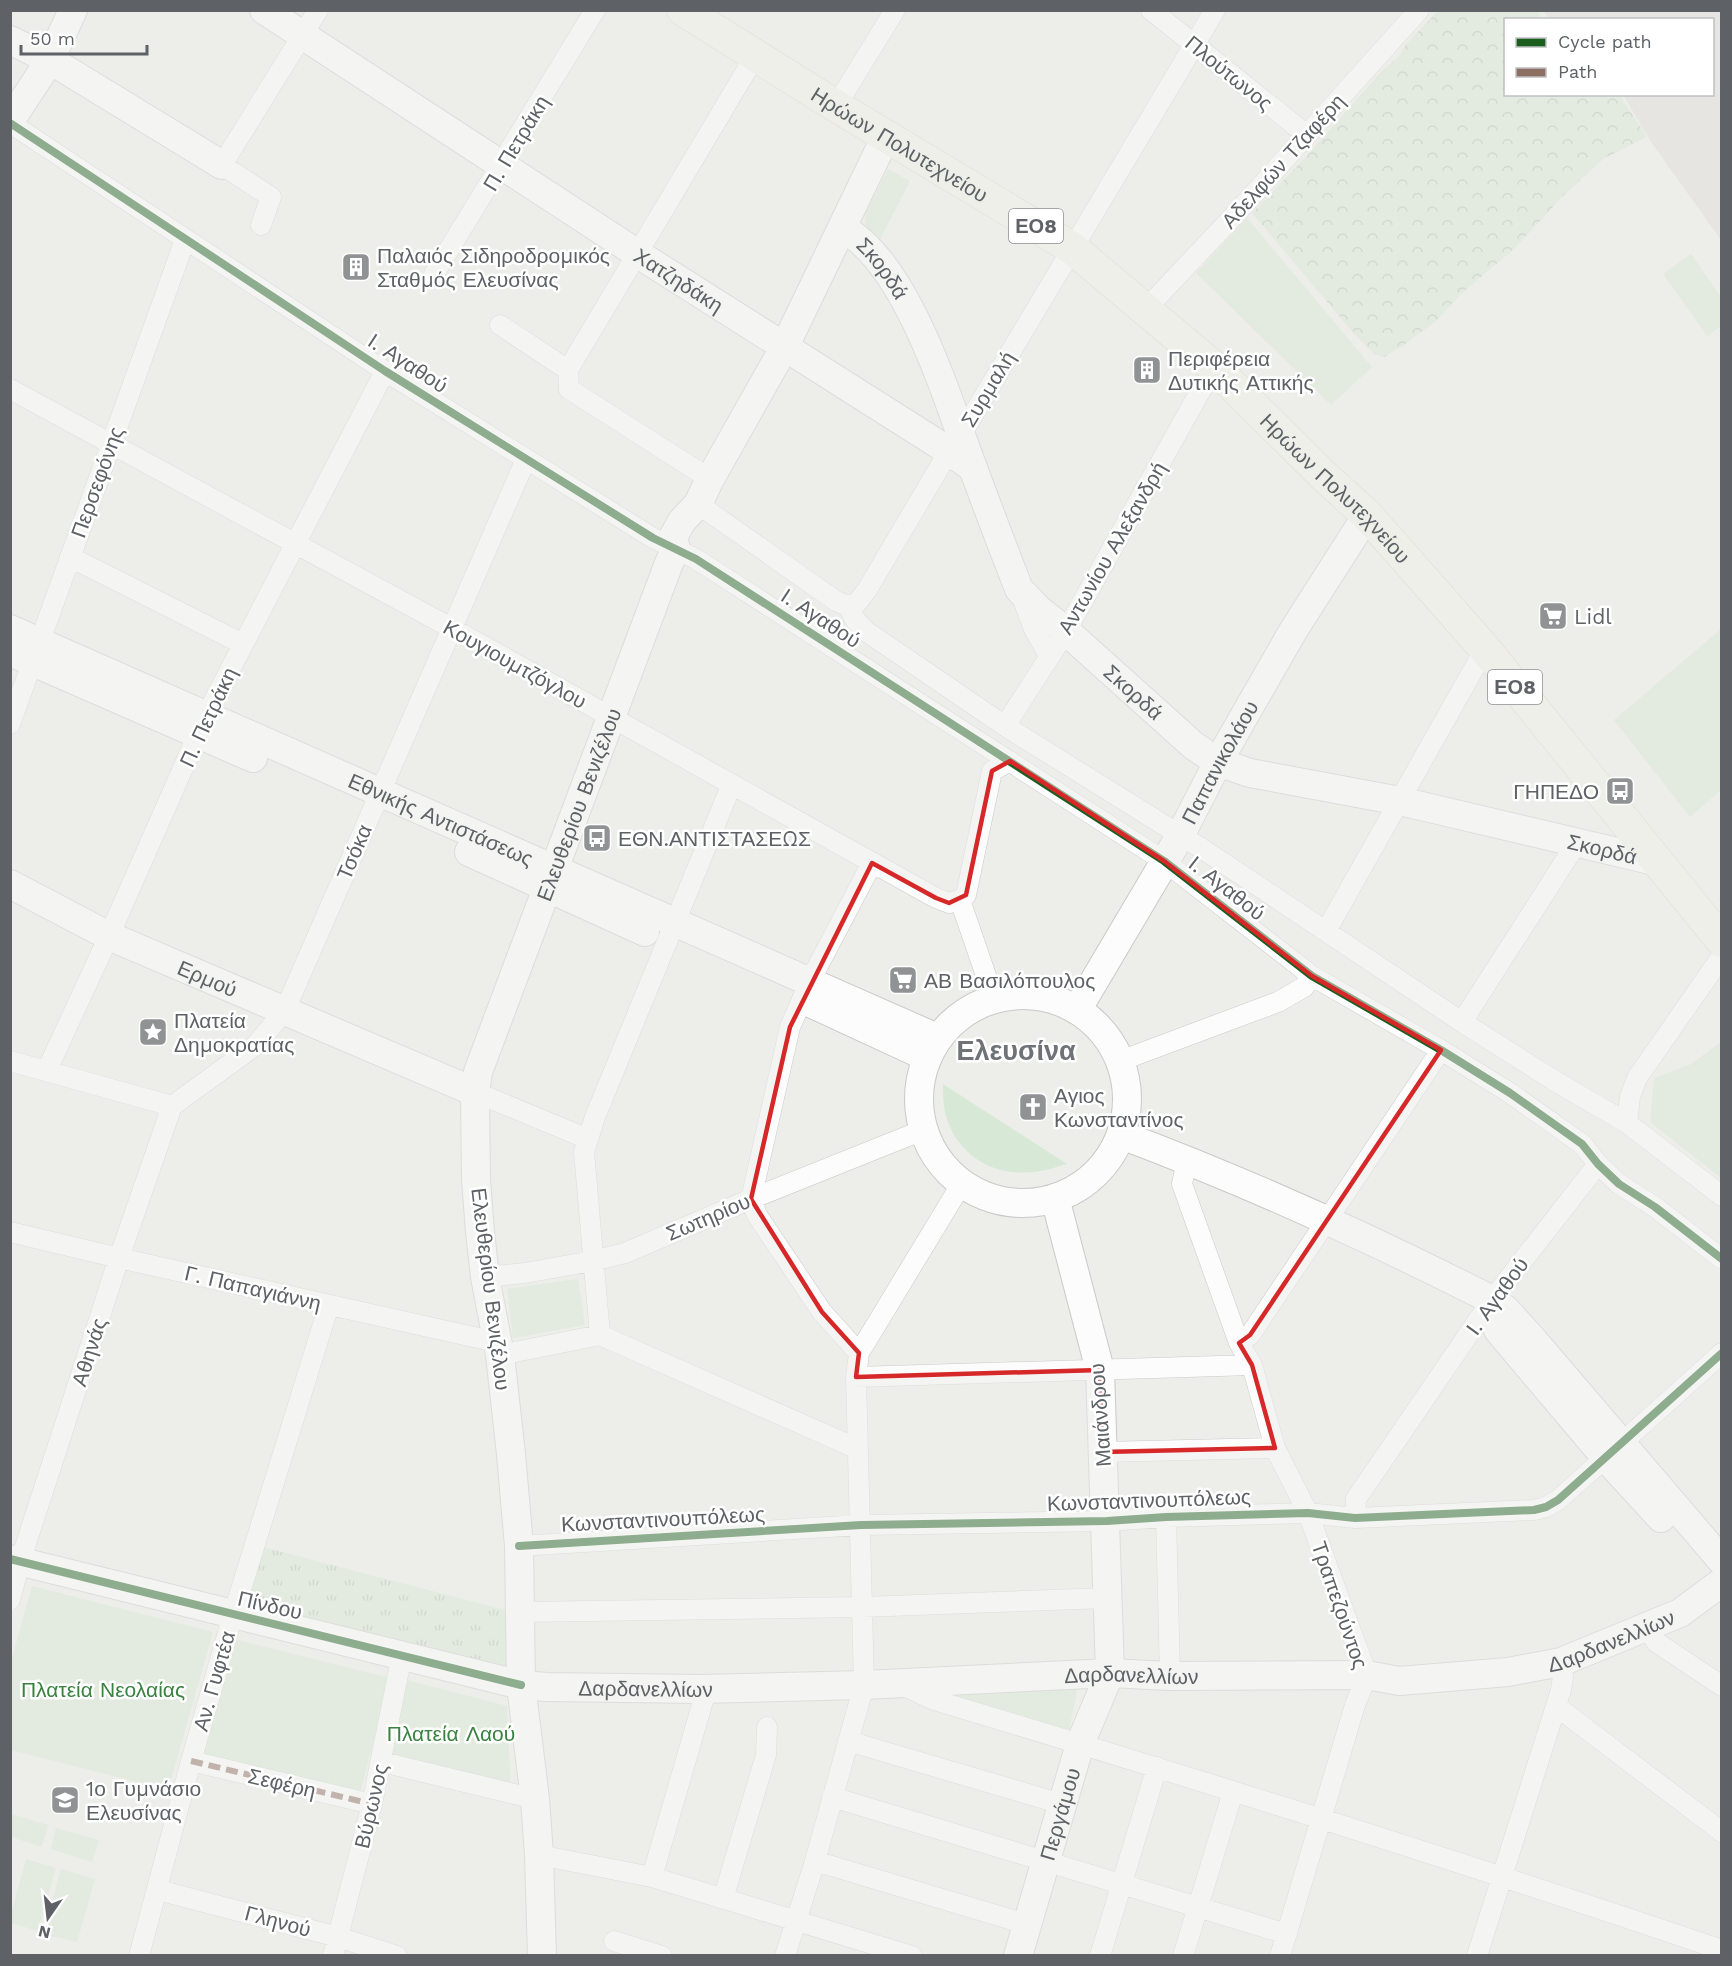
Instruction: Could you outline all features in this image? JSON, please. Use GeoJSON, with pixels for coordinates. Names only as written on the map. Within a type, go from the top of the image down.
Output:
{"type":"FeatureCollection","features":[{"type":"Feature","properties":{"kind":"main road","name":"Ηρώων Πολυτεχνείου"},"geometry":{"type":"LineString","coordinates":[[683,10],[836,106],[1072,248],[1216,369],[1323,475],[1367,515],[1485,649],[1722,941]]}},
{"type":"Feature","properties":{"kind":"street"},"geometry":{"type":"LineString","coordinates":[[10,122],[50,60],[73,10]]}},
{"type":"Feature","properties":{"kind":"street","name":"Χατζηδάκη"},"geometry":{"type":"LineString","coordinates":[[264,10],[638,254],[784,346],[955,443]]}},
{"type":"Feature","properties":{"kind":"street"},"geometry":{"type":"LineString","coordinates":[[222,165],[318,10]]}},
{"type":"Feature","properties":{"kind":"street","name":"Π. Πετράκη"},"geometry":{"type":"LineString","coordinates":[[434,274],[596,10]]}},
{"type":"Feature","properties":{"kind":"street"},"geometry":{"type":"LineString","coordinates":[[836,106],[895,10]]}},
{"type":"Feature","properties":{"kind":"street","name":"Πλούτωνος"},"geometry":{"type":"LineString","coordinates":[[1151,10],[1307,135]]}},
{"type":"Feature","properties":{"kind":"street","name":"Συρμαλή"},"geometry":{"type":"LineString","coordinates":[[848,606],[857,603],[867,590],[1215,10]]}},
{"type":"Feature","properties":{"kind":"street","name":"Αδελφών Τζαφέρη"},"geometry":{"type":"LineString","coordinates":[[1145,309],[1307,135],[1419,10]]}},
{"type":"Feature","properties":{"kind":"street"},"geometry":{"type":"LineString","coordinates":[[10,40],[50,60],[271,197],[261,225]]}},
{"type":"Feature","properties":{"kind":"street"},"geometry":{"type":"LineString","coordinates":[[755,56],[568,370],[569,388],[704,492],[814,587],[848,606],[856,621],[867,632],[1005,726],[1180,836],[1462,1022],[1627,1123],[1722,1196]]}},
{"type":"Feature","properties":{"kind":"street","name":"Ι. Αγαθού"},"geometry":{"type":"LineString","coordinates":[[10,122],[385,371],[653,538],[696,559],[1164,861],[1312,976],[1441,1050],[1510,1093],[1582,1144],[1598,1164],[1492,1300],[1356,1499],[1355,1518]]}},
{"type":"Feature","properties":{"kind":"street"},"geometry":{"type":"LineString","coordinates":[[704,492],[784,346],[886,136]]}},
{"type":"Feature","properties":{"kind":"street","name":"Σκορδά"},"geometry":{"type":"LineString","coordinates":[[842,228],[856,235],[875,255],[908,303],[937,372],[955,443],[973,468],[1019,589],[1038,609],[1066,630],[1194,746],[1218,762],[1250,773],[1400,801],[1659,862]]}},
{"type":"Feature","properties":{"kind":"street","name":"Περσεφόνης"},"geometry":{"type":"LineString","coordinates":[[10,724],[28,652],[70,557],[185,240]]}},
{"type":"Feature","properties":{"kind":"street"},"geometry":{"type":"LineString","coordinates":[[500,325],[568,370]]}},
{"type":"Feature","properties":{"kind":"street","name":"Αντωνίου Αλεξανδρή"},"geometry":{"type":"LineString","coordinates":[[1005,726],[1066,630],[1201,390],[1216,369]]}},
{"type":"Feature","properties":{"kind":"street","name":"Π. Πετράκη"},"geometry":{"type":"LineString","coordinates":[[47,1070],[202,725],[385,371]]}},
{"type":"Feature","properties":{"kind":"street","name":"Κουγιουμτζόγλου"},"geometry":{"type":"LineString","coordinates":[[10,389],[453,629],[731,786],[936,898],[949,903],[960,900]]}},
{"type":"Feature","properties":{"kind":"street","name":"Τσόκα"},"geometry":{"type":"LineString","coordinates":[[172,1106],[256,1045],[285,1010],[526,459]]}},
{"type":"Feature","properties":{"kind":"street","name":"Ελευθερίου Βενιζέλου"},"geometry":{"type":"LineString","coordinates":[[542,1956],[535,1799],[521,1685],[519,1546],[498,1349],[485,1277],[476,1180],[475,1092],[478,1072],[669,562],[676,549],[673,537],[704,492]]}},
{"type":"Feature","properties":{"kind":"street","name":"Παπανικολάου"},"geometry":{"type":"LineString","coordinates":[[1077,1010],[1180,836],[1218,762],[1293,631],[1367,515]]}},
{"type":"Feature","properties":{"kind":"street"},"geometry":{"type":"LineString","coordinates":[[70,557],[243,644]]}},
{"type":"Feature","properties":{"kind":"street"},"geometry":{"type":"LineString","coordinates":[[1019,589],[1034,629],[1049,656]]}},
{"type":"Feature","properties":{"kind":"street","name":"Εθνικής Αντιστάσεως"},"geometry":{"type":"LineString","coordinates":[[10,629],[28,652],[376,800],[932,1048]]}},
{"type":"Feature","properties":{"kind":"street"},"geometry":{"type":"LineString","coordinates":[[1326,931],[1485,649]]}},
{"type":"Feature","properties":{"kind":"street"},"geometry":{"type":"LineString","coordinates":[[994,999],[960,900],[966,895],[992,771],[1010,761]]}},
{"type":"Feature","properties":{"kind":"street"},"geometry":{"type":"LineString","coordinates":[[600,1335],[584,1152],[595,1117],[731,786]]}},
{"type":"Feature","properties":{"kind":"street"},"geometry":{"type":"LineString","coordinates":[[1462,1022],[1576,844]]}},
{"type":"Feature","properties":{"kind":"street"},"geometry":{"type":"LineString","coordinates":[[859,1353],[822,1312],[758,1215],[751,1199],[790,1027],[806,990],[872,862]]}},
{"type":"Feature","properties":{"kind":"street","name":"Ερμού"},"geometry":{"type":"LineString","coordinates":[[10,884],[109,936],[475,1092]]}},
{"type":"Feature","properties":{"kind":"street"},"geometry":{"type":"LineString","coordinates":[[1627,1123],[1630,1097],[1637,1078],[1722,956]]}},
{"type":"Feature","properties":{"kind":"street"},"geometry":{"type":"LineString","coordinates":[[1120,1061],[1278,1002],[1304,987],[1312,976]]}},
{"type":"Feature","properties":{"kind":"street"},"geometry":{"type":"LineString","coordinates":[[1016,995],[1048,998],[1077,1010],[1103,1032],[1120,1061],[1127,1088],[1124,1137],[1101,1169],[1076,1189],[1055,1198],[1014,1203],[984,1196],[962,1183],[936,1157],[923,1130],[918,1097],[932,1048],[956,1019],[994,999],[1016,995]]}},
{"type":"Feature","properties":{"kind":"street"},"geometry":{"type":"LineString","coordinates":[[1239,1343],[1250,1335],[1441,1050]]}},
{"type":"Feature","properties":{"kind":"street"},"geometry":{"type":"LineString","coordinates":[[10,1061],[172,1106]]}},
{"type":"Feature","properties":{"kind":"street"},"geometry":{"type":"LineString","coordinates":[[475,1092],[588,1139]]}},
{"type":"Feature","properties":{"kind":"street","name":"Αθηνάς"},"geometry":{"type":"LineString","coordinates":[[10,1600],[15,1561],[172,1106]]}},
{"type":"Feature","properties":{"kind":"street","name":"Σωτηρίου"},"geometry":{"type":"LineString","coordinates":[[485,1277],[592,1261],[625,1253],[751,1199],[923,1130]]}},
{"type":"Feature","properties":{"kind":"street"},"geometry":{"type":"LineString","coordinates":[[1124,1137],[1187,1160],[1327,1221],[1492,1300],[1506,1310],[1534,1341],[1613,1450],[1721,1578]]}},
{"type":"Feature","properties":{"kind":"street","name":"Τραπεζούντος"},"geometry":{"type":"LineString","coordinates":[[1187,1160],[1182,1184],[1239,1343],[1252,1365],[1275,1448],[1308,1514],[1367,1675],[1355,1705],[1280,1956]]}},
{"type":"Feature","properties":{"kind":"street"},"geometry":{"type":"LineString","coordinates":[[1598,1164],[1619,1184],[1655,1207],[1722,1259]]}},
{"type":"Feature","properties":{"kind":"street"},"geometry":{"type":"LineString","coordinates":[[785,1956],[864,1685],[856,1377],[859,1353],[962,1183]]}},
{"type":"Feature","properties":{"kind":"street","name":"Μαιάνδρου"},"geometry":{"type":"LineString","coordinates":[[1055,1198],[1100,1370],[1107,1521],[1110,1673]]}},
{"type":"Feature","properties":{"kind":"street","name":"Γ. Παπαγιάννη"},"geometry":{"type":"LineString","coordinates":[[10,1232],[329,1305],[498,1349]]}},
{"type":"Feature","properties":{"kind":"street","name":"Αν. Γυφτέα"},"geometry":{"type":"LineString","coordinates":[[139,1956],[233,1615],[329,1305]]}},
{"type":"Feature","properties":{"kind":"street"},"geometry":{"type":"LineString","coordinates":[[498,1349],[600,1335],[858,1449]]}},
{"type":"Feature","properties":{"kind":"street","name":"Κωνσταντινουπόλεως"},"geometry":{"type":"LineString","coordinates":[[519,1546],[861,1525],[1107,1521],[1166,1517],[1308,1514],[1355,1518],[1534,1510],[1546,1507],[1558,1500],[1720,1357]]}},
{"type":"Feature","properties":{"kind":"street"},"geometry":{"type":"LineString","coordinates":[[856,1377],[1252,1365]]}},
{"type":"Feature","properties":{"kind":"street"},"geometry":{"type":"LineString","coordinates":[[1102,1452],[1275,1448]]}},
{"type":"Feature","properties":{"kind":"street"},"geometry":{"type":"LineString","coordinates":[[1166,1517],[1170,1676]]}},
{"type":"Feature","properties":{"kind":"street","name":"Πίνδου"},"geometry":{"type":"LineString","coordinates":[[15,1561],[521,1685]]}},
{"type":"Feature","properties":{"kind":"street","name":"Δαρδανελλίων"},"geometry":{"type":"LineString","coordinates":[[521,1685],[701,1689],[864,1685],[1110,1673],[1170,1676],[1367,1675],[1399,1681],[1508,1671],[1561,1662],[1680,1613],[1721,1578]]}},
{"type":"Feature","properties":{"kind":"street"},"geometry":{"type":"LineString","coordinates":[[521,1612],[862,1607],[1107,1598]]}},
{"type":"Feature","properties":{"kind":"street"},"geometry":{"type":"LineString","coordinates":[[1648,1628],[1656,1642],[1722,1686]]}},
{"type":"Feature","properties":{"kind":"street","name":"Βύρωνος"},"geometry":{"type":"LineString","coordinates":[[336,1946],[382,1762],[402,1655]]}},
{"type":"Feature","properties":{"kind":"street"},"geometry":{"type":"LineString","coordinates":[[1477,1956],[1556,1706],[1563,1676],[1561,1662]]}},
{"type":"Feature","properties":{"kind":"street","name":"Περγάμου"},"geometry":{"type":"LineString","coordinates":[[1018,1956],[1080,1744],[1110,1673]]}},
{"type":"Feature","properties":{"kind":"street"},"geometry":{"type":"LineString","coordinates":[[898,1683],[934,1700],[1321,1818],[1503,1876],[1722,1950]]}},
{"type":"Feature","properties":{"kind":"street"},"geometry":{"type":"LineString","coordinates":[[652,1877],[703,1701],[701,1689]]}},
{"type":"Feature","properties":{"kind":"street"},"geometry":{"type":"LineString","coordinates":[[1556,1706],[1722,1832]]}},
{"type":"Feature","properties":{"kind":"street"},"geometry":{"type":"LineString","coordinates":[[723,1899],[766,1755],[766,1727]]}},
{"type":"Feature","properties":{"kind":"street"},"geometry":{"type":"LineString","coordinates":[[848,1741],[1062,1804]]}},
{"type":"Feature","properties":{"kind":"street","name":"Σεφέρη"},"geometry":{"type":"LineString","coordinates":[[191,1761],[372,1804]]}},
{"type":"Feature","properties":{"kind":"street"},"geometry":{"type":"LineString","coordinates":[[382,1762],[535,1799]]}},
{"type":"Feature","properties":{"kind":"street"},"geometry":{"type":"LineString","coordinates":[[1100,1956],[1157,1767]]}},
{"type":"Feature","properties":{"kind":"street"},"geometry":{"type":"LineString","coordinates":[[1184,1956],[1197,1906],[1233,1792]]}},
{"type":"Feature","properties":{"kind":"street"},"geometry":{"type":"LineString","coordinates":[[832,1797],[1287,1934]]}},
{"type":"Feature","properties":{"kind":"street"},"geometry":{"type":"LineString","coordinates":[[539,1855],[652,1877],[912,1956]]}},
{"type":"Feature","properties":{"kind":"street"},"geometry":{"type":"LineString","coordinates":[[814,1861],[1026,1924]]}},
{"type":"Feature","properties":{"kind":"street","name":"Γληνού"},"geometry":{"type":"LineString","coordinates":[[158,1890],[336,1946],[397,1956]]}},
{"type":"Feature","properties":{"kind":"street"},"geometry":{"type":"LineString","coordinates":[[614,1941],[662,1956]]}},
{"type":"Feature","properties":{"kind":"highlighted area"},"geometry":{"type":"Polygon","coordinates":[[[1010,761],[1164,861],[1312,976],[1441,1050],[1250,1335],[1239,1343],[1252,1365],[1275,1448],[1102,1452],[1100,1370],[856,1377],[859,1353],[822,1312],[751,1199],[790,1027],[872,863],[949,903],[966,895],[992,771],[1010,761]]]}},
{"type":"Feature","properties":{"kind":"shaded area"},"geometry":{"type":"Polygon","coordinates":[[[1543,11],[1721,11],[1721,240],[1651,142],[1624,96],[1714,96],[1714,18],[1548,18],[1543,11]]]}},
{"type":"Feature","properties":{"kind":"green space"},"geometry":{"type":"Polygon","coordinates":[[[1438,11],[1538,11],[1542,18],[1504,18],[1504,96],[1621,96],[1647,137],[1603,159],[1562,197],[1515,248],[1461,294],[1437,320],[1384,357],[1374,354],[1350,329],[1252,213],[1303,160],[1381,72],[1399,56],[1407,43],[1438,11]]]}},
{"type":"Feature","properties":{"kind":"green space"},"geometry":{"type":"Polygon","coordinates":[[[888,169],[910,181],[876,247],[866,233],[865,214],[888,169]]]}},
{"type":"Feature","properties":{"kind":"green space"},"geometry":{"type":"Polygon","coordinates":[[[1247,218],[1372,367],[1331,405],[1196,273],[1247,218]]]}},
{"type":"Feature","properties":{"kind":"green space"},"geometry":{"type":"Polygon","coordinates":[[[1691,254],[1721,297],[1721,326],[1707,336],[1663,274],[1691,254]]]}},
{"type":"Feature","properties":{"kind":"green space"},"geometry":{"type":"Polygon","coordinates":[[[1721,629],[1721,790],[1690,817],[1614,720],[1721,629]]]}},
{"type":"Feature","properties":{"kind":"green space"},"geometry":{"type":"Polygon","coordinates":[[[1721,1042],[1721,1178],[1650,1122],[1654,1078],[1691,1064],[1721,1042]]]}},
{"type":"Feature","properties":{"kind":"green space"},"geometry":{"type":"Polygon","coordinates":[[[943,1084],[1067,1164],[1024,1173],[994,1168],[980,1161],[968,1153],[950,1128],[944,1109],[943,1084]]]}},
{"type":"Feature","properties":{"kind":"green space"},"geometry":{"type":"Polygon","coordinates":[[[578,1279],[585,1325],[513,1338],[507,1289],[578,1279]]]}},
{"type":"Feature","properties":{"kind":"green space"},"geometry":{"type":"Polygon","coordinates":[[[259,1546],[505,1610],[506,1668],[241,1604],[259,1546]]]}},
{"type":"Feature","properties":{"kind":"green space","name":"Πλατεία Νεολαίας"},"geometry":{"type":"Polygon","coordinates":[[[32,1586],[213,1632],[168,1790],[11,1750],[11,1662],[32,1586]]]}},
{"type":"Feature","properties":{"kind":"green space"},"geometry":{"type":"Polygon","coordinates":[[[233,1639],[390,1678],[359,1797],[203,1755],[233,1639]]]}},
{"type":"Feature","properties":{"kind":"green space","name":"Πλατεία Λαού"},"geometry":{"type":"Polygon","coordinates":[[[407,1680],[507,1706],[511,1791],[387,1759],[407,1680]]]}},
{"type":"Feature","properties":{"kind":"green space"},"geometry":{"type":"Polygon","coordinates":[[[1078,1686],[1069,1730],[939,1691],[1078,1686]]]}},
{"type":"Feature","properties":{"kind":"green space"},"geometry":{"type":"Polygon","coordinates":[[[11,1814],[48,1825],[42,1847],[11,1837],[11,1814]]]}},
{"type":"Feature","properties":{"kind":"green space"},"geometry":{"type":"Polygon","coordinates":[[[56,1828],[99,1840],[92,1862],[51,1849],[56,1828]]]}},
{"type":"Feature","properties":{"kind":"green space"},"geometry":{"type":"Polygon","coordinates":[[[26,1859],[56,1868],[38,1931],[11,1923],[11,1914],[26,1859]]]}},
{"type":"Feature","properties":{"kind":"green space"},"geometry":{"type":"Polygon","coordinates":[[[61,1869],[95,1879],[77,1942],[43,1934],[61,1869]]]}},
{"type":"Feature","properties":{"kind":"marked path"},"geometry":{"type":"LineString","coordinates":[[191,1761],[372,1804]]}},
{"type":"Feature","properties":{"kind":"cycle path"},"geometry":{"type":"LineString","coordinates":[[10,123],[385,371],[653,538],[696,559],[1164,861],[1312,976],[1441,1050],[1510,1093],[1582,1144],[1598,1164],[1619,1184],[1655,1207],[1722,1259]]}},
{"type":"Feature","properties":{"kind":"cycle path"},"geometry":{"type":"LineString","coordinates":[[519,1546],[861,1525],[1107,1521],[1308,1513],[1355,1518],[1534,1510],[1546,1507],[1558,1500],[1722,1353]]}},
{"type":"Feature","properties":{"kind":"cycle path"},"geometry":{"type":"LineString","coordinates":[[10,1559],[521,1685]]}},
{"type":"Feature","properties":{"kind":"place","name":"Παλαιός Σιδηροδρομικός Σταθμός Ελευσίνας"},"geometry":{"type":"Point","coordinates":[356,267]}},
{"type":"Feature","properties":{"kind":"place","name":"Περιφέρεια Δυτικής Αττικής"},"geometry":{"type":"Point","coordinates":[1147,370]}},
{"type":"Feature","properties":{"kind":"place","name":"Lidl"},"geometry":{"type":"Point","coordinates":[1553,616]}},
{"type":"Feature","properties":{"kind":"place","name":"ΓΗΠΕΔΟ"},"geometry":{"type":"Point","coordinates":[1620,791]}},
{"type":"Feature","properties":{"kind":"place","name":"ΕΘΝ.ΑΝΤΙΣΤΑΣΕΩΣ"},"geometry":{"type":"Point","coordinates":[597,838]}},
{"type":"Feature","properties":{"kind":"place","name":"ΑΒ Βασιλόπουλος"},"geometry":{"type":"Point","coordinates":[903,980]}},
{"type":"Feature","properties":{"kind":"place","name":"Πλατεία Δημοκρατίας"},"geometry":{"type":"Point","coordinates":[153,1032]}},
{"type":"Feature","properties":{"kind":"place","name":"Αγιος Κωνσταντίνος"},"geometry":{"type":"Point","coordinates":[1033,1107]}},
{"type":"Feature","properties":{"kind":"place","name":"1ο Γυμνάσιο Ελευσίνας"},"geometry":{"type":"Point","coordinates":[65,1800]}},
{"type":"Feature","properties":{"kind":"district","name":"Ελευσίνα"},"geometry":{"type":"Point","coordinates":[1016,1051]}}]}
